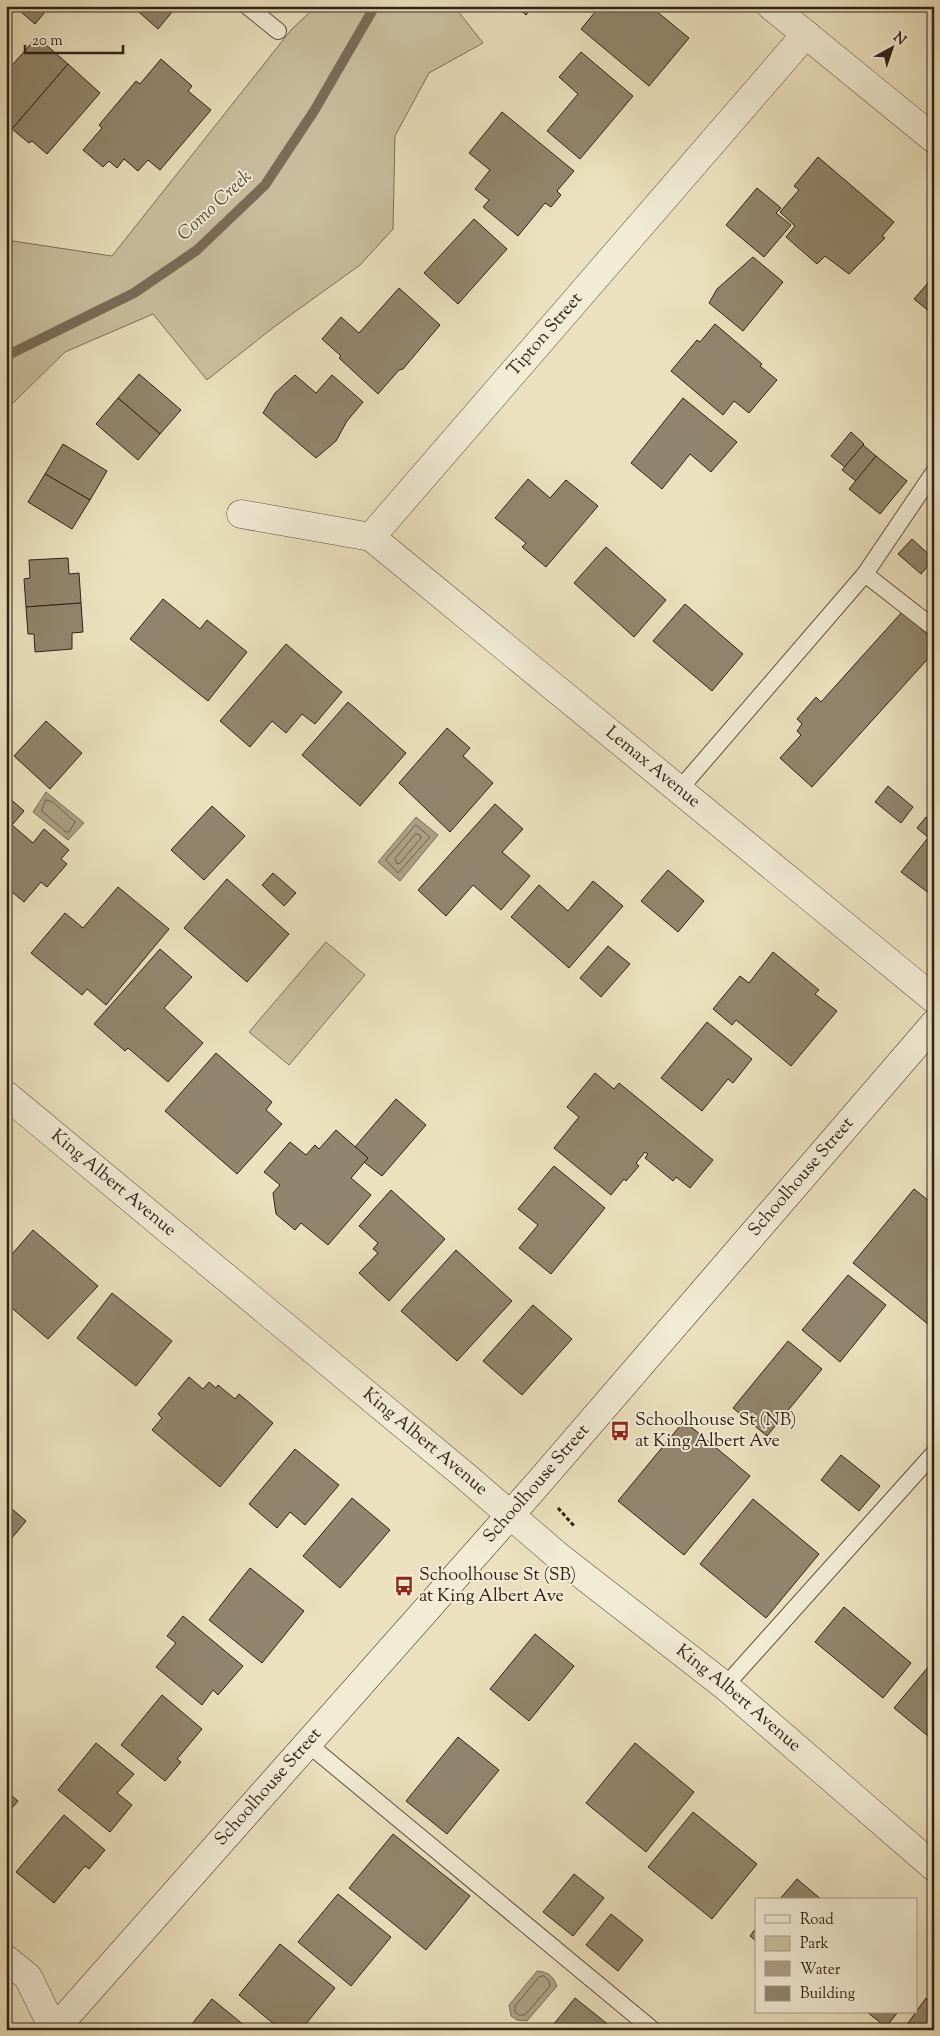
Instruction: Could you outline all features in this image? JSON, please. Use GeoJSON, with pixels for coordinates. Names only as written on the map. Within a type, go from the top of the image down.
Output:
{"type":"FeatureCollection","features":[{"type":"Feature","properties":{"kind":"street"},"geometry":{"type":"LineString","coordinates":[[771,6],[934,139]]}},
{"type":"Feature","properties":{"kind":"street","name":"Tipton Street"},"geometry":{"type":"LineString","coordinates":[[371,537],[806,34]]}},
{"type":"Feature","properties":{"kind":"street"},"geometry":{"type":"LineString","coordinates":[[241,514],[371,537]]}},
{"type":"Feature","properties":{"kind":"street","name":"Lemax Avenue"},"geometry":{"type":"LineString","coordinates":[[371,537],[678,791],[934,999]]}},
{"type":"Feature","properties":{"kind":"street","name":"Schoolhouse Street"},"geometry":{"type":"LineString","coordinates":[[54,2030],[510,1514],[934,1024]]}},
{"type":"Feature","properties":{"kind":"street","name":"King Albert Avenue"},"geometry":{"type":"LineString","coordinates":[[6,1095],[558,1556],[725,1686],[934,1867]]}},
{"type":"Feature","properties":{"kind":"street"},"geometry":{"type":"LineString","coordinates":[[6,1958],[28,1977],[54,2030]]}},
{"type":"Feature","properties":{"kind":"lane"},"geometry":{"type":"LineString","coordinates":[[248,6],[278,32]]}},
{"type":"Feature","properties":{"kind":"lane"},"geometry":{"type":"LineString","coordinates":[[678,791],[865,574],[934,472]]}},
{"type":"Feature","properties":{"kind":"lane"},"geometry":{"type":"LineString","coordinates":[[865,574],[934,628]]}},
{"type":"Feature","properties":{"kind":"lane"},"geometry":{"type":"LineString","coordinates":[[725,1686],[934,1453]]}},
{"type":"Feature","properties":{"kind":"lane"},"geometry":{"type":"LineString","coordinates":[[308,1744],[654,2030]]}},
{"type":"Feature","properties":{"kind":"green space"},"geometry":{"type":"Polygon","coordinates":[[[316,6],[454,6],[483,43],[429,73],[395,136],[393,229],[360,265],[274,327],[207,380],[153,314],[65,352],[6,410],[6,240],[112,256],[291,30],[316,6]]]}},
{"type":"Feature","properties":{"kind":"green space"},"geometry":{"type":"Polygon","coordinates":[[[326,942],[365,975],[289,1065],[249,1032],[326,942]]]}},
{"type":"Feature","properties":{"kind":"water"},"geometry":{"type":"Polygon","coordinates":[[[46,792],[84,823],[68,840],[33,812],[46,792]]]}},
{"type":"Feature","properties":{"kind":"water"},"geometry":{"type":"Polygon","coordinates":[[[416,817],[438,835],[400,881],[378,862],[416,817]]]}},
{"type":"Feature","properties":{"kind":"water"},"geometry":{"type":"Polygon","coordinates":[[[537,1971],[550,1975],[557,1986],[527,2021],[517,2020],[511,2016],[509,2005],[537,1971]]]}},
{"type":"Feature","properties":{"kind":"building"},"geometry":{"type":"Polygon","coordinates":[[[14,6],[50,6],[35,24],[14,6]]]}},
{"type":"Feature","properties":{"kind":"building"},"geometry":{"type":"Polygon","coordinates":[[[132,6],[177,6],[158,29],[132,6]]]}},
{"type":"Feature","properties":{"kind":"building"},"geometry":{"type":"Polygon","coordinates":[[[516,6],[533,6],[526,15],[516,6]]]}},
{"type":"Feature","properties":{"kind":"building"},"geometry":{"type":"Polygon","coordinates":[[[600,6],[650,6],[689,38],[649,86],[581,29],[600,6]]]}},
{"type":"Feature","properties":{"kind":"building"},"geometry":{"type":"Polygon","coordinates":[[[37,37],[68,64],[12,129],[6,124],[6,72],[37,37]]]}},
{"type":"Feature","properties":{"kind":"building"},"geometry":{"type":"Polygon","coordinates":[[[581,52],[633,96],[580,159],[547,131],[578,94],[559,77],[581,52]]]}},
{"type":"Feature","properties":{"kind":"building"},"geometry":{"type":"Polygon","coordinates":[[[161,59],[192,86],[188,91],[211,110],[160,170],[148,160],[138,171],[124,159],[117,168],[109,161],[103,167],[83,150],[102,128],[99,125],[136,81],[140,84],[161,59]]]}},
{"type":"Feature","properties":{"kind":"building"},"geometry":{"type":"Polygon","coordinates":[[[68,64],[100,93],[47,154],[32,141],[29,143],[12,129],[68,64]]]}},
{"type":"Feature","properties":{"kind":"building"},"geometry":{"type":"Polygon","coordinates":[[[502,112],[574,171],[557,191],[561,195],[551,207],[545,203],[518,236],[483,207],[489,200],[475,189],[490,170],[469,153],[502,112]]]}},
{"type":"Feature","properties":{"kind":"building"},"geometry":{"type":"Polygon","coordinates":[[[818,157],[894,222],[882,236],[885,238],[849,274],[825,256],[817,264],[786,237],[795,226],[780,212],[799,190],[794,186],[818,157]]]}},
{"type":"Feature","properties":{"kind":"building"},"geometry":{"type":"Polygon","coordinates":[[[757,188],[781,208],[776,213],[791,225],[764,257],[726,225],[757,188]]]}},
{"type":"Feature","properties":{"kind":"building"},"geometry":{"type":"Polygon","coordinates":[[[474,219],[507,249],[458,304],[424,273],[474,219]]]}},
{"type":"Feature","properties":{"kind":"building"},"geometry":{"type":"Polygon","coordinates":[[[753,257],[783,282],[743,331],[709,303],[717,289],[753,257]]]}},
{"type":"Feature","properties":{"kind":"building"},"geometry":{"type":"Polygon","coordinates":[[[934,276],[934,315],[914,299],[934,276]]]}},
{"type":"Feature","properties":{"kind":"building"},"geometry":{"type":"Polygon","coordinates":[[[399,288],[440,325],[403,369],[399,370],[378,394],[339,358],[341,356],[322,339],[341,317],[359,333],[399,288]]]}},
{"type":"Feature","properties":{"kind":"building"},"geometry":{"type":"Polygon","coordinates":[[[715,324],[762,364],[760,366],[777,380],[749,413],[734,401],[723,415],[671,371],[697,340],[700,342],[715,324]]]}},
{"type":"Feature","properties":{"kind":"building"},"geometry":{"type":"Polygon","coordinates":[[[139,374],[181,410],[160,434],[118,398],[139,374]]]}},
{"type":"Feature","properties":{"kind":"building"},"geometry":{"type":"Polygon","coordinates":[[[295,375],[316,393],[332,375],[363,402],[347,421],[336,441],[316,458],[263,413],[275,393],[295,375]]]}},
{"type":"Feature","properties":{"kind":"building"},"geometry":{"type":"Polygon","coordinates":[[[118,398],[160,434],[138,460],[96,424],[118,398]]]}},
{"type":"Feature","properties":{"kind":"building"},"geometry":{"type":"Polygon","coordinates":[[[683,398],[737,442],[711,472],[690,454],[662,489],[631,463],[683,398]]]}},
{"type":"Feature","properties":{"kind":"building"},"geometry":{"type":"Polygon","coordinates":[[[851,432],[864,444],[845,467],[831,456],[851,432]]]}},
{"type":"Feature","properties":{"kind":"building"},"geometry":{"type":"Polygon","coordinates":[[[63,444],[107,471],[90,500],[45,474],[63,444]]]}},
{"type":"Feature","properties":{"kind":"building"},"geometry":{"type":"Polygon","coordinates":[[[863,445],[876,456],[856,481],[842,470],[863,445]]]}},
{"type":"Feature","properties":{"kind":"building"},"geometry":{"type":"Polygon","coordinates":[[[876,456],[907,481],[880,514],[849,489],[876,456]]]}},
{"type":"Feature","properties":{"kind":"building"},"geometry":{"type":"Polygon","coordinates":[[[45,474],[90,500],[72,529],[28,502],[45,474]]]}},
{"type":"Feature","properties":{"kind":"building"},"geometry":{"type":"Polygon","coordinates":[[[528,479],[550,498],[566,480],[598,506],[546,567],[522,547],[526,543],[495,518],[528,479]]]}},
{"type":"Feature","properties":{"kind":"building"},"geometry":{"type":"Polygon","coordinates":[[[912,539],[934,559],[921,574],[898,554],[912,539]]]}},
{"type":"Feature","properties":{"kind":"building"},"geometry":{"type":"Polygon","coordinates":[[[606,547],[666,600],[634,637],[574,583],[606,547]]]}},
{"type":"Feature","properties":{"kind":"building"},"geometry":{"type":"Polygon","coordinates":[[[68,558],[69,574],[79,573],[81,603],[26,607],[24,579],[30,578],[29,560],[68,558]]]}},
{"type":"Feature","properties":{"kind":"building"},"geometry":{"type":"Polygon","coordinates":[[[163,599],[200,629],[207,620],[247,652],[208,701],[130,639],[163,599]]]}},
{"type":"Feature","properties":{"kind":"building"},"geometry":{"type":"Polygon","coordinates":[[[81,603],[83,632],[72,633],[72,649],[35,652],[34,634],[28,634],[26,607],[81,603]]]}},
{"type":"Feature","properties":{"kind":"building"},"geometry":{"type":"Polygon","coordinates":[[[685,604],[743,654],[712,691],[653,641],[685,604]]]}},
{"type":"Feature","properties":{"kind":"building"},"geometry":{"type":"Polygon","coordinates":[[[902,612],[934,640],[934,652],[812,787],[780,758],[801,735],[797,731],[802,724],[797,719],[816,697],[821,702],[902,612]]]}},
{"type":"Feature","properties":{"kind":"building"},"geometry":{"type":"Polygon","coordinates":[[[286,644],[342,692],[315,724],[302,714],[286,733],[272,721],[250,747],[220,721],[286,644]]]}},
{"type":"Feature","properties":{"kind":"building"},"geometry":{"type":"Polygon","coordinates":[[[348,702],[406,753],[360,806],[302,755],[348,702]]]}},
{"type":"Feature","properties":{"kind":"building"},"geometry":{"type":"Polygon","coordinates":[[[46,721],[82,753],[50,789],[14,756],[46,721]]]}},
{"type":"Feature","properties":{"kind":"building"},"geometry":{"type":"Polygon","coordinates":[[[447,728],[470,748],[463,756],[493,783],[450,832],[399,783],[447,728]]]}},
{"type":"Feature","properties":{"kind":"building"},"geometry":{"type":"Polygon","coordinates":[[[888,786],[913,807],[901,823],[875,802],[888,786]]]}},
{"type":"Feature","properties":{"kind":"building"},"geometry":{"type":"Polygon","coordinates":[[[6,795],[24,811],[12,825],[33,843],[44,829],[69,850],[61,859],[67,864],[47,887],[41,882],[24,902],[6,887],[6,795]]]}},
{"type":"Feature","properties":{"kind":"building"},"geometry":{"type":"Polygon","coordinates":[[[495,804],[523,829],[502,852],[530,876],[501,910],[473,885],[446,916],[418,890],[495,804]]]}},
{"type":"Feature","properties":{"kind":"building"},"geometry":{"type":"Polygon","coordinates":[[[212,806],[245,836],[204,880],[171,850],[212,806]]]}},
{"type":"Feature","properties":{"kind":"building"},"geometry":{"type":"Polygon","coordinates":[[[926,817],[934,823],[934,842],[917,828],[926,817]]]}},
{"type":"Feature","properties":{"kind":"building"},"geometry":{"type":"Polygon","coordinates":[[[927,839],[934,845],[934,897],[901,872],[927,839]]]}},
{"type":"Feature","properties":{"kind":"building"},"geometry":{"type":"Polygon","coordinates":[[[668,870],[704,901],[678,932],[641,901],[668,870]]]}},
{"type":"Feature","properties":{"kind":"building"},"geometry":{"type":"Polygon","coordinates":[[[273,873],[296,893],[284,906],[262,885],[273,873]]]}},
{"type":"Feature","properties":{"kind":"building"},"geometry":{"type":"Polygon","coordinates":[[[227,879],[289,934],[247,982],[184,928],[227,879]]]}},
{"type":"Feature","properties":{"kind":"building"},"geometry":{"type":"Polygon","coordinates":[[[593,881],[623,906],[569,968],[511,917],[539,885],[568,911],[593,881]]]}},
{"type":"Feature","properties":{"kind":"building"},"geometry":{"type":"Polygon","coordinates":[[[118,887],[169,929],[106,1005],[87,989],[82,995],[31,953],[65,913],[83,928],[118,887]]]}},
{"type":"Feature","properties":{"kind":"building"},"geometry":{"type":"Polygon","coordinates":[[[608,946],[630,964],[601,997],[580,978],[608,946]]]}},
{"type":"Feature","properties":{"kind":"building"},"geometry":{"type":"Polygon","coordinates":[[[160,949],[192,977],[164,1008],[203,1043],[168,1082],[128,1048],[125,1051],[94,1024],[160,949]]]}},
{"type":"Feature","properties":{"kind":"building"},"geometry":{"type":"Polygon","coordinates":[[[773,952],[819,990],[815,994],[837,1011],[791,1066],[736,1020],[732,1025],[713,1009],[740,976],[749,983],[773,952]]]}},
{"type":"Feature","properties":{"kind":"building"},"geometry":{"type":"Polygon","coordinates":[[[707,1022],[752,1059],[733,1083],[728,1079],[702,1111],[661,1078],[707,1022]]]}},
{"type":"Feature","properties":{"kind":"building"},"geometry":{"type":"Polygon","coordinates":[[[216,1053],[272,1102],[266,1110],[282,1124],[237,1174],[165,1111],[216,1053]]]}},
{"type":"Feature","properties":{"kind":"building"},"geometry":{"type":"Polygon","coordinates":[[[595,1073],[614,1089],[619,1083],[713,1160],[690,1188],[676,1177],[673,1181],[645,1158],[648,1154],[645,1152],[636,1163],[639,1166],[626,1181],[624,1179],[611,1195],[554,1148],[579,1117],[567,1107],[595,1073]]]}},
{"type":"Feature","properties":{"kind":"building"},"geometry":{"type":"Polygon","coordinates":[[[396,1099],[426,1125],[382,1176],[364,1162],[368,1158],[355,1147],[396,1099]]]}},
{"type":"Feature","properties":{"kind":"building"},"geometry":{"type":"Polygon","coordinates":[[[336,1130],[368,1158],[351,1178],[371,1195],[328,1245],[301,1223],[295,1230],[276,1214],[273,1193],[280,1185],[264,1172],[290,1142],[306,1155],[315,1145],[319,1149],[336,1130]]]}},
{"type":"Feature","properties":{"kind":"building"},"geometry":{"type":"Polygon","coordinates":[[[554,1166],[605,1208],[551,1274],[519,1248],[538,1225],[518,1209],[554,1166]]]}},
{"type":"Feature","properties":{"kind":"building"},"geometry":{"type":"Polygon","coordinates":[[[914,1189],[934,1205],[934,1329],[853,1263],[914,1189]]]}},
{"type":"Feature","properties":{"kind":"building"},"geometry":{"type":"Polygon","coordinates":[[[391,1190],[445,1239],[389,1301],[359,1273],[378,1253],[373,1249],[378,1243],[359,1226],[391,1190]]]}},
{"type":"Feature","properties":{"kind":"building"},"geometry":{"type":"Polygon","coordinates":[[[33,1230],[98,1286],[48,1339],[6,1303],[6,1261],[33,1230]]]}},
{"type":"Feature","properties":{"kind":"building"},"geometry":{"type":"Polygon","coordinates":[[[456,1250],[512,1301],[457,1361],[401,1311],[456,1250]]]}},
{"type":"Feature","properties":{"kind":"building"},"geometry":{"type":"Polygon","coordinates":[[[848,1275],[886,1305],[840,1362],[802,1330],[848,1275]]]}},
{"type":"Feature","properties":{"kind":"building"},"geometry":{"type":"Polygon","coordinates":[[[112,1293],[172,1341],[136,1386],[77,1338],[112,1293]]]}},
{"type":"Feature","properties":{"kind":"building"},"geometry":{"type":"Polygon","coordinates":[[[533,1305],[572,1339],[522,1395],[483,1361],[533,1305]]]}},
{"type":"Feature","properties":{"kind":"building"},"geometry":{"type":"Polygon","coordinates":[[[788,1341],[822,1369],[767,1436],[733,1408],[788,1341]]]}},
{"type":"Feature","properties":{"kind":"building"},"geometry":{"type":"Polygon","coordinates":[[[189,1377],[203,1389],[209,1382],[216,1388],[218,1385],[235,1399],[239,1394],[273,1423],[220,1487],[152,1430],[162,1418],[158,1414],[189,1377]]]}},
{"type":"Feature","properties":{"kind":"building"},"geometry":{"type":"Polygon","coordinates":[[[684,1421],[750,1476],[684,1555],[618,1501],[684,1421]]]}},
{"type":"Feature","properties":{"kind":"building"},"geometry":{"type":"Polygon","coordinates":[[[295,1449],[339,1485],[305,1525],[290,1512],[277,1528],[249,1504],[295,1449]]]}},
{"type":"Feature","properties":{"kind":"building"},"geometry":{"type":"Polygon","coordinates":[[[841,1455],[880,1486],[859,1511],[821,1480],[841,1455]]]}},
{"type":"Feature","properties":{"kind":"building"},"geometry":{"type":"Polygon","coordinates":[[[352,1498],[390,1530],[340,1588],[303,1556],[352,1498]]]}},
{"type":"Feature","properties":{"kind":"building"},"geometry":{"type":"Polygon","coordinates":[[[753,1499],[819,1554],[766,1618],[700,1564],[753,1499]]]}},
{"type":"Feature","properties":{"kind":"building"},"geometry":{"type":"Polygon","coordinates":[[[6,1504],[26,1521],[6,1545],[6,1504]]]}},
{"type":"Feature","properties":{"kind":"building"},"geometry":{"type":"Polygon","coordinates":[[[250,1568],[304,1611],[262,1663],[209,1620],[250,1568]]]}},
{"type":"Feature","properties":{"kind":"building"},"geometry":{"type":"Polygon","coordinates":[[[844,1607],[911,1663],[883,1698],[815,1642],[844,1607]]]}},
{"type":"Feature","properties":{"kind":"building"},"geometry":{"type":"Polygon","coordinates":[[[183,1616],[243,1666],[218,1695],[213,1690],[202,1705],[156,1667],[176,1643],[167,1636],[183,1616]]]}},
{"type":"Feature","properties":{"kind":"building"},"geometry":{"type":"Polygon","coordinates":[[[535,1634],[574,1666],[529,1721],[490,1689],[535,1634]]]}},
{"type":"Feature","properties":{"kind":"building"},"geometry":{"type":"Polygon","coordinates":[[[934,1660],[934,1741],[894,1708],[934,1660]]]}},
{"type":"Feature","properties":{"kind":"building"},"geometry":{"type":"Polygon","coordinates":[[[162,1695],[202,1729],[177,1759],[181,1762],[165,1781],[121,1745],[162,1695]]]}},
{"type":"Feature","properties":{"kind":"building"},"geometry":{"type":"Polygon","coordinates":[[[458,1737],[499,1770],[447,1834],[406,1801],[458,1737]]]}},
{"type":"Feature","properties":{"kind":"building"},"geometry":{"type":"Polygon","coordinates":[[[96,1743],[134,1774],[117,1793],[132,1805],[110,1832],[58,1790],[96,1743]]]}},
{"type":"Feature","properties":{"kind":"building"},"geometry":{"type":"Polygon","coordinates":[[[635,1743],[694,1792],[646,1852],[586,1803],[635,1743]]]}},
{"type":"Feature","properties":{"kind":"building"},"geometry":{"type":"Polygon","coordinates":[[[6,1791],[18,1801],[6,1815],[6,1791]]]}},
{"type":"Feature","properties":{"kind":"building"},"geometry":{"type":"Polygon","coordinates":[[[693,1812],[757,1864],[712,1919],[648,1867],[693,1812]]]}},
{"type":"Feature","properties":{"kind":"building"},"geometry":{"type":"Polygon","coordinates":[[[64,1815],[105,1850],[89,1869],[85,1866],[54,1903],[16,1872],[64,1815]]]}},
{"type":"Feature","properties":{"kind":"building"},"geometry":{"type":"Polygon","coordinates":[[[393,1834],[470,1896],[426,1950],[349,1888],[393,1834]]]}},
{"type":"Feature","properties":{"kind":"building"},"geometry":{"type":"Polygon","coordinates":[[[574,1874],[604,1898],[573,1936],[543,1912],[574,1874]]]}},
{"type":"Feature","properties":{"kind":"building"},"geometry":{"type":"Polygon","coordinates":[[[797,1879],[820,1898],[781,1898],[797,1879]]]}},
{"type":"Feature","properties":{"kind":"building"},"geometry":{"type":"Polygon","coordinates":[[[338,1894],[391,1937],[351,1986],[298,1942],[338,1894]]]}},
{"type":"Feature","properties":{"kind":"building"},"geometry":{"type":"Polygon","coordinates":[[[611,1914],[643,1940],[618,1971],[586,1945],[611,1914]]]}},
{"type":"Feature","properties":{"kind":"building"},"geometry":{"type":"Polygon","coordinates":[[[755,1929],[755,1940],[750,1936],[755,1929]]]}},
{"type":"Feature","properties":{"kind":"building"},"geometry":{"type":"Polygon","coordinates":[[[280,1944],[335,1988],[301,2030],[281,2030],[239,1995],[280,1944]]]}},
{"type":"Feature","properties":{"kind":"building"},"geometry":{"type":"Polygon","coordinates":[[[575,1998],[615,2030],[549,2030],[575,1998]]]}},
{"type":"Feature","properties":{"kind":"building"},"geometry":{"type":"Polygon","coordinates":[[[926,1998],[934,2004],[934,2030],[903,2030],[914,2014],[918,2014],[918,2009],[926,1998]]]}},
{"type":"Feature","properties":{"kind":"building"},"geometry":{"type":"Polygon","coordinates":[[[212,1999],[250,2030],[187,2030],[212,1999]]]}},
{"type":"Feature","properties":{"kind":"building"},"geometry":{"type":"Polygon","coordinates":[[[870,2014],[896,2014],[886,2027],[870,2014]]]}},
{"type":"Feature","properties":{"kind":"waterway","name":"Como Creek"},"geometry":{"type":"LineString","coordinates":[[6,356],[134,293],[197,250],[265,185],[314,111],[375,6]]}},
{"type":"Feature","properties":{"kind":"place","name":"Schoolhouse St (NB) at King Albert Ave"},"geometry":{"type":"Point","coordinates":[620,1431]}},
{"type":"Feature","properties":{"kind":"place","name":"Schoolhouse St (SB) at King Albert Ave"},"geometry":{"type":"Point","coordinates":[404,1586]}}]}
